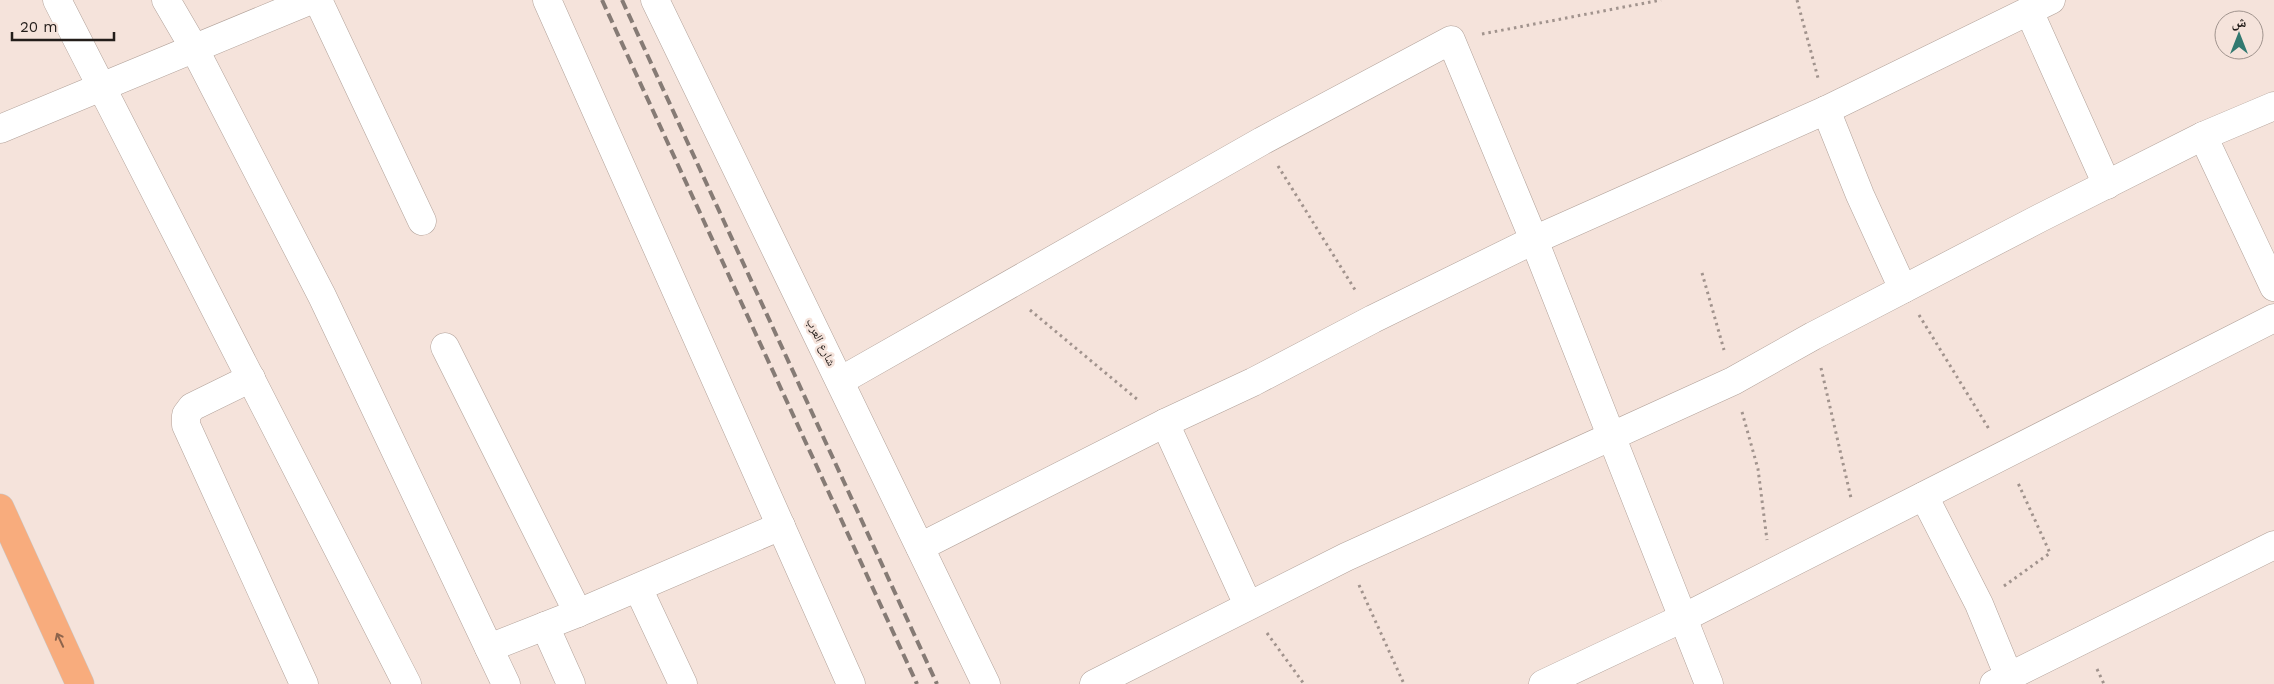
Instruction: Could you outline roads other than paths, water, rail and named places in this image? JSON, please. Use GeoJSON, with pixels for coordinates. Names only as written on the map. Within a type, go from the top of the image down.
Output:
{"type":"FeatureCollection","features":[{"type":"Feature","properties":{"kind":"main road"},"geometry":{"type":"LineString","coordinates":[[0,508],[80,684]]}},
{"type":"Feature","properties":{"kind":"street"},"geometry":{"type":"LineString","coordinates":[[57,0],[407,684]]}},
{"type":"Feature","properties":{"kind":"street"},"geometry":{"type":"LineString","coordinates":[[166,0],[194,48],[322,296],[506,684]]}},
{"type":"Feature","properties":{"kind":"street"},"geometry":{"type":"LineString","coordinates":[[0,129],[311,0]]}},
{"type":"Feature","properties":{"kind":"street"},"geometry":{"type":"LineString","coordinates":[[318,0],[422,222]]}},
{"type":"Feature","properties":{"kind":"street"},"geometry":{"type":"LineString","coordinates":[[547,0],[852,684]]}},
{"type":"Feature","properties":{"kind":"street","name":"شارع العرب"},"geometry":{"type":"LineString","coordinates":[[655,0],[986,684]]}},
{"type":"Feature","properties":{"kind":"street"},"geometry":{"type":"LineString","coordinates":[[920,546],[1165,423],[1253,382],[1373,319],[1534,240],[1826,110],[2040,5],[2107,185]]}},
{"type":"Feature","properties":{"kind":"street"},"geometry":{"type":"LineString","coordinates":[[840,381],[1262,141],[1451,40],[1534,240],[1709,684]]}},
{"type":"Feature","properties":{"kind":"street"},"geometry":{"type":"LineString","coordinates":[[1094,684],[1346,557],[1733,381],[1902,289],[2203,136],[2274,106]]}},
{"type":"Feature","properties":{"kind":"street"},"geometry":{"type":"LineString","coordinates":[[1826,110],[1860,195],[1902,289]]}},
{"type":"Feature","properties":{"kind":"street"},"geometry":{"type":"LineString","coordinates":[[2203,136],[2274,288]]}},
{"type":"Feature","properties":{"kind":"street"},"geometry":{"type":"LineString","coordinates":[[1543,684],[1683,618],[2274,318]]}},
{"type":"Feature","properties":{"kind":"street"},"geometry":{"type":"LineString","coordinates":[[445,347],[578,613]]}},
{"type":"Feature","properties":{"kind":"street"},"geometry":{"type":"LineString","coordinates":[[251,378],[192,407],[186,415],[186,425],[304,684]]}},
{"type":"Feature","properties":{"kind":"street"},"geometry":{"type":"LineString","coordinates":[[1165,423],[1248,606]]}},
{"type":"Feature","properties":{"kind":"street"},"geometry":{"type":"LineString","coordinates":[[1924,496],[1979,604],[2002,680],[2274,546]]}},
{"type":"Feature","properties":{"kind":"street"},"geometry":{"type":"LineString","coordinates":[[489,648],[638,588],[781,526]]}},
{"type":"Feature","properties":{"kind":"street"},"geometry":{"type":"LineString","coordinates":[[638,588],[683,684]]}},
{"type":"Feature","properties":{"kind":"street"},"geometry":{"type":"LineString","coordinates":[[545,626],[571,684]]}},
{"type":"Feature","properties":{"kind":"railway"},"geometry":{"type":"LineString","coordinates":[[602,0],[917,684]]}},
{"type":"Feature","properties":{"kind":"railway"},"geometry":{"type":"LineString","coordinates":[[622,0],[937,684]]}}]}
